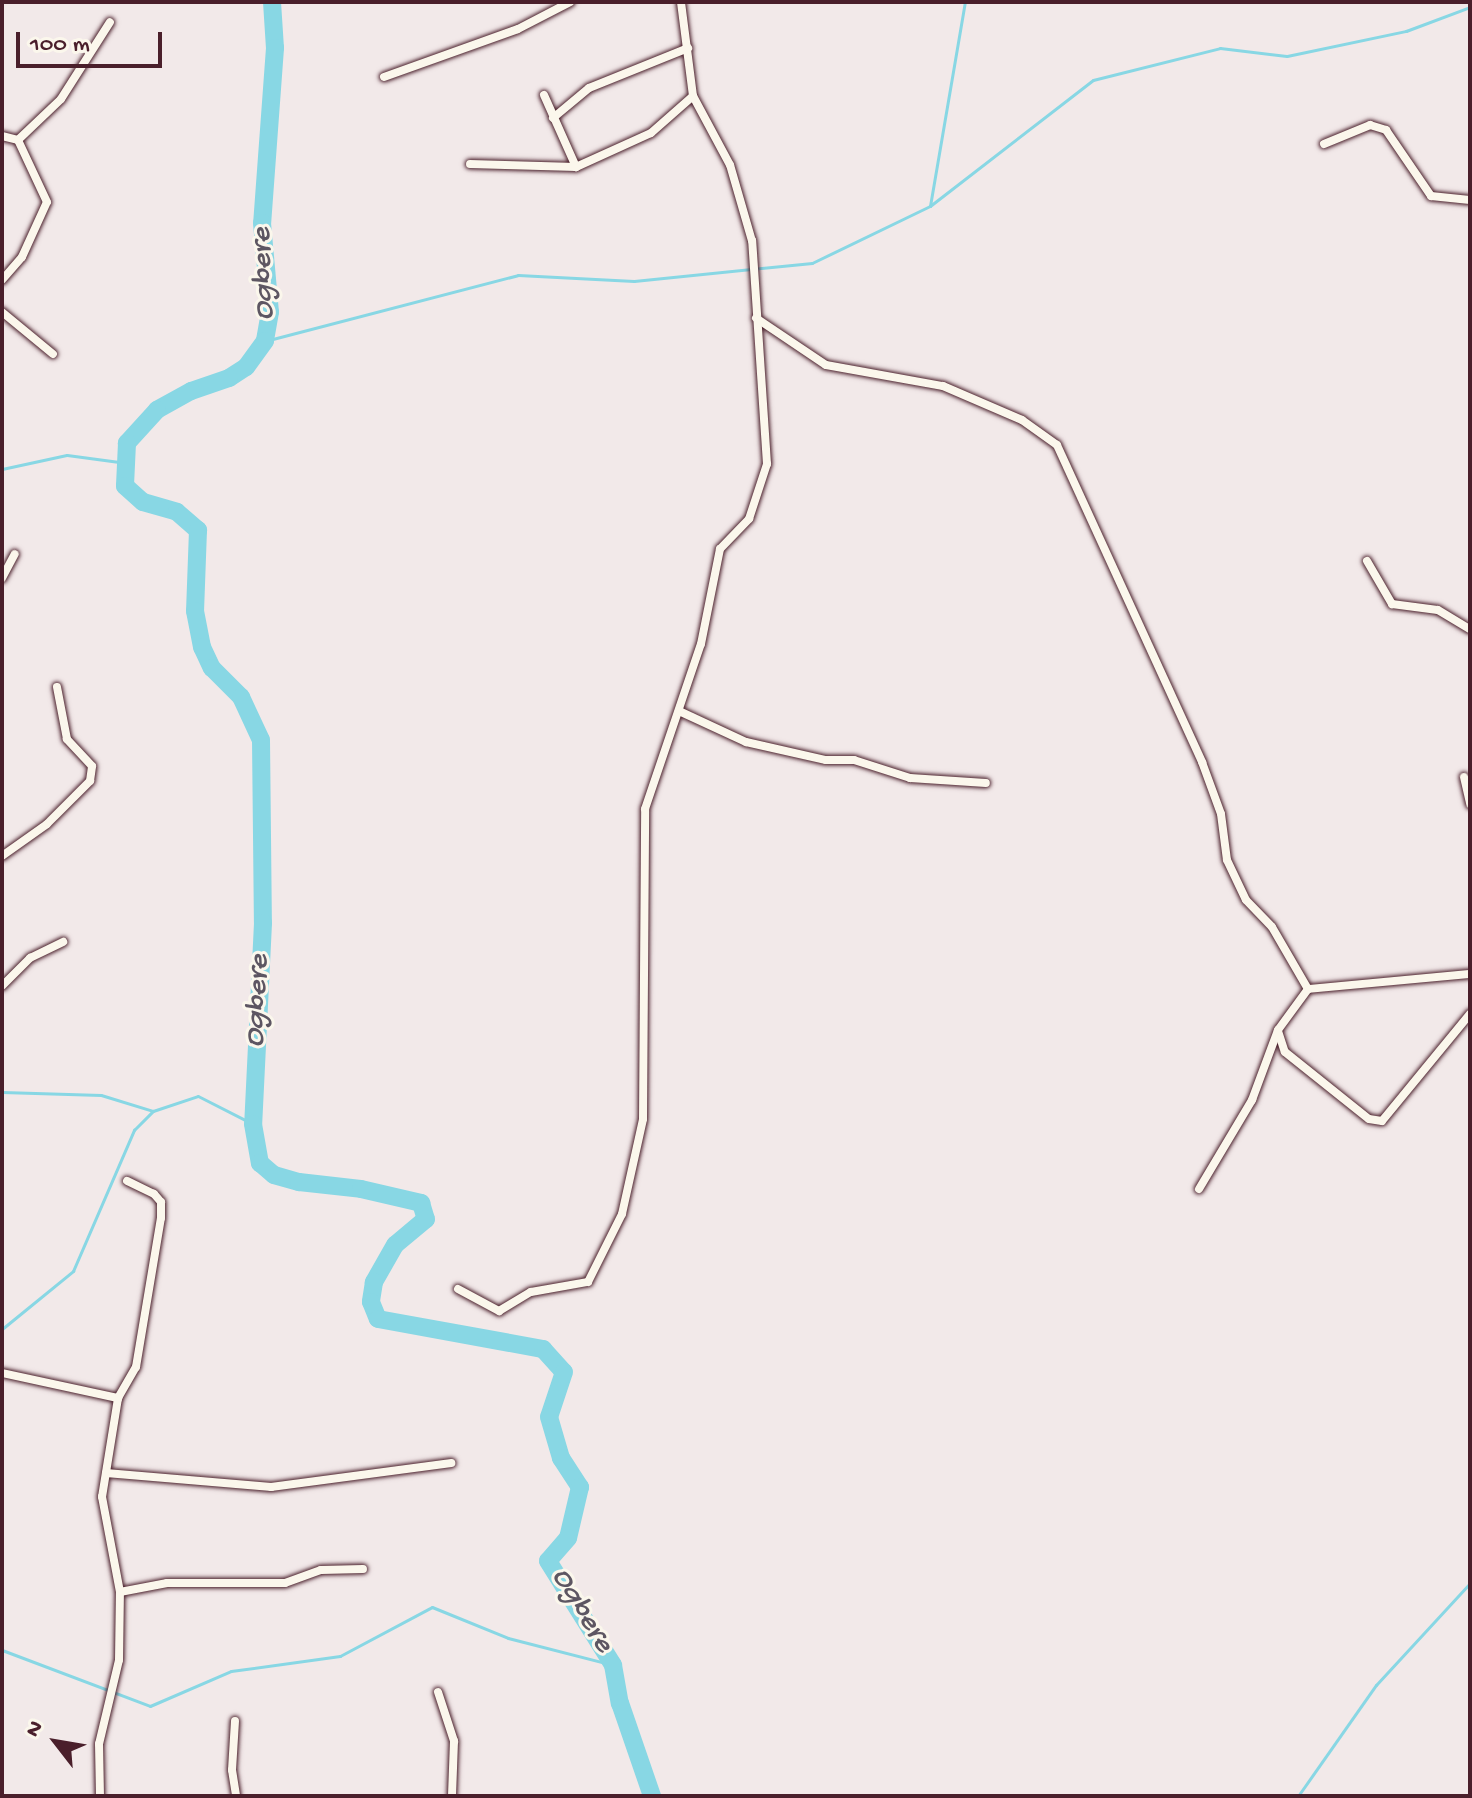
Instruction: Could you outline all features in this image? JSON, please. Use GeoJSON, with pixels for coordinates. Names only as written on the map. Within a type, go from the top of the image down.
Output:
{"type":"FeatureCollection","features":[{"type":"Feature","properties":{"kind":"street"},"geometry":{"type":"LineString","coordinates":[[384,77],[518,29],[570,2]]}},
{"type":"Feature","properties":{"kind":"street"},"geometry":{"type":"LineString","coordinates":[[458,1289],[499,1311],[531,1292],[588,1282],[622,1214],[643,1119],[645,809],[701,644],[720,549],[749,519],[767,464],[752,241],[730,165],[693,96],[681,2]]}},
{"type":"Feature","properties":{"kind":"street"},"geometry":{"type":"LineString","coordinates":[[18,140],[61,99],[110,22]]}},
{"type":"Feature","properties":{"kind":"street"},"geometry":{"type":"LineString","coordinates":[[553,118],[589,88],[688,48]]}},
{"type":"Feature","properties":{"kind":"street"},"geometry":{"type":"LineString","coordinates":[[544,95],[576,167]]}},
{"type":"Feature","properties":{"kind":"street"},"geometry":{"type":"LineString","coordinates":[[470,164],[576,167],[651,133],[693,96]]}},
{"type":"Feature","properties":{"kind":"street"},"geometry":{"type":"LineString","coordinates":[[1324,144],[1370,125],[1386,130],[1431,196],[1470,200]]}},
{"type":"Feature","properties":{"kind":"street"},"geometry":{"type":"LineString","coordinates":[[2,136],[18,140]]}},
{"type":"Feature","properties":{"kind":"street"},"geometry":{"type":"LineString","coordinates":[[2,280],[22,257],[47,202],[18,140]]}},
{"type":"Feature","properties":{"kind":"street"},"geometry":{"type":"LineString","coordinates":[[2,312],[53,354]]}},
{"type":"Feature","properties":{"kind":"street"},"geometry":{"type":"LineString","coordinates":[[756,318],[826,365],[943,386],[1022,420],[1057,445],[1202,762],[1221,814],[1227,860],[1246,900],[1272,927],[1308,989]]}},
{"type":"Feature","properties":{"kind":"street"},"geometry":{"type":"LineString","coordinates":[[2,578],[15,554]]}},
{"type":"Feature","properties":{"kind":"street"},"geometry":{"type":"LineString","coordinates":[[1367,561],[1392,604],[1438,610],[1470,629]]}},
{"type":"Feature","properties":{"kind":"street"},"geometry":{"type":"LineString","coordinates":[[2,856],[47,824],[90,781],[92,766],[67,739],[57,687]]}},
{"type":"Feature","properties":{"kind":"street"},"geometry":{"type":"LineString","coordinates":[[679,711],[746,742],[826,760],[854,760],[910,778],[986,783]]}},
{"type":"Feature","properties":{"kind":"street"},"geometry":{"type":"LineString","coordinates":[[1464,777],[1470,804]]}},
{"type":"Feature","properties":{"kind":"street"},"geometry":{"type":"LineString","coordinates":[[2,986],[30,958],[63,942]]}},
{"type":"Feature","properties":{"kind":"street"},"geometry":{"type":"LineString","coordinates":[[1199,1189],[1252,1100],[1278,1030],[1308,989],[1470,974]]}},
{"type":"Feature","properties":{"kind":"street"},"geometry":{"type":"LineString","coordinates":[[1278,1030],[1285,1052],[1369,1119],[1382,1121],[1470,1014]]}},
{"type":"Feature","properties":{"kind":"street"},"geometry":{"type":"LineString","coordinates":[[100,1796],[99,1744],[114,1698],[120,1592],[103,1517],[106,1473],[118,1398],[136,1367],[161,1218],[161,1202],[154,1194],[127,1181]]}},
{"type":"Feature","properties":{"kind":"street"},"geometry":{"type":"LineString","coordinates":[[2,1373],[118,1398]]}},
{"type":"Feature","properties":{"kind":"street"},"geometry":{"type":"LineString","coordinates":[[106,1473],[271,1487],[451,1463]]}},
{"type":"Feature","properties":{"kind":"street"},"geometry":{"type":"LineString","coordinates":[[120,1592],[167,1583],[285,1583],[321,1570],[363,1569]]}},
{"type":"Feature","properties":{"kind":"street"},"geometry":{"type":"LineString","coordinates":[[438,1692],[454,1741],[452,1796]]}},
{"type":"Feature","properties":{"kind":"street"},"geometry":{"type":"LineString","coordinates":[[235,1721],[232,1770],[236,1796]]}},
{"type":"Feature","properties":{"kind":"waterway","name":"Ogbere"},"geometry":{"type":"LineString","coordinates":[[272,2],[275,48],[262,223],[270,312],[265,341],[246,367],[229,378],[191,391],[157,410],[127,443],[125,486],[143,502],[177,512],[198,530],[195,611],[202,647],[212,668],[241,697],[261,740],[263,923],[253,1124],[260,1163],[274,1175],[299,1182],[361,1189],[421,1203],[426,1219],[395,1245],[374,1282],[371,1302],[378,1319],[543,1349],[564,1372],[549,1417],[561,1458],[580,1487],[568,1538],[548,1561],[613,1665],[620,1703],[652,1796]]}},
{"type":"Feature","properties":{"kind":"waterway"},"geometry":{"type":"LineString","coordinates":[[930,206],[965,2]]}},
{"type":"Feature","properties":{"kind":"waterway"},"geometry":{"type":"LineString","coordinates":[[265,341],[518,275],[634,281],[812,263],[930,206],[1093,80],[1220,48],[1287,56],[1406,31],[1470,7]]}},
{"type":"Feature","properties":{"kind":"waterway"},"geometry":{"type":"LineString","coordinates":[[2,469],[67,455],[126,463]]}},
{"type":"Feature","properties":{"kind":"waterway"},"geometry":{"type":"LineString","coordinates":[[2,1092],[101,1095],[153,1111],[198,1096],[253,1124]]}},
{"type":"Feature","properties":{"kind":"waterway"},"geometry":{"type":"LineString","coordinates":[[2,1329],[73,1271],[134,1130],[153,1111]]}},
{"type":"Feature","properties":{"kind":"waterway"},"geometry":{"type":"LineString","coordinates":[[1298,1796],[1376,1685],[1470,1583]]}},
{"type":"Feature","properties":{"kind":"waterway"},"geometry":{"type":"LineString","coordinates":[[2,1650],[150,1706],[231,1671],[340,1656],[432,1607],[508,1638],[613,1665]]}}]}
